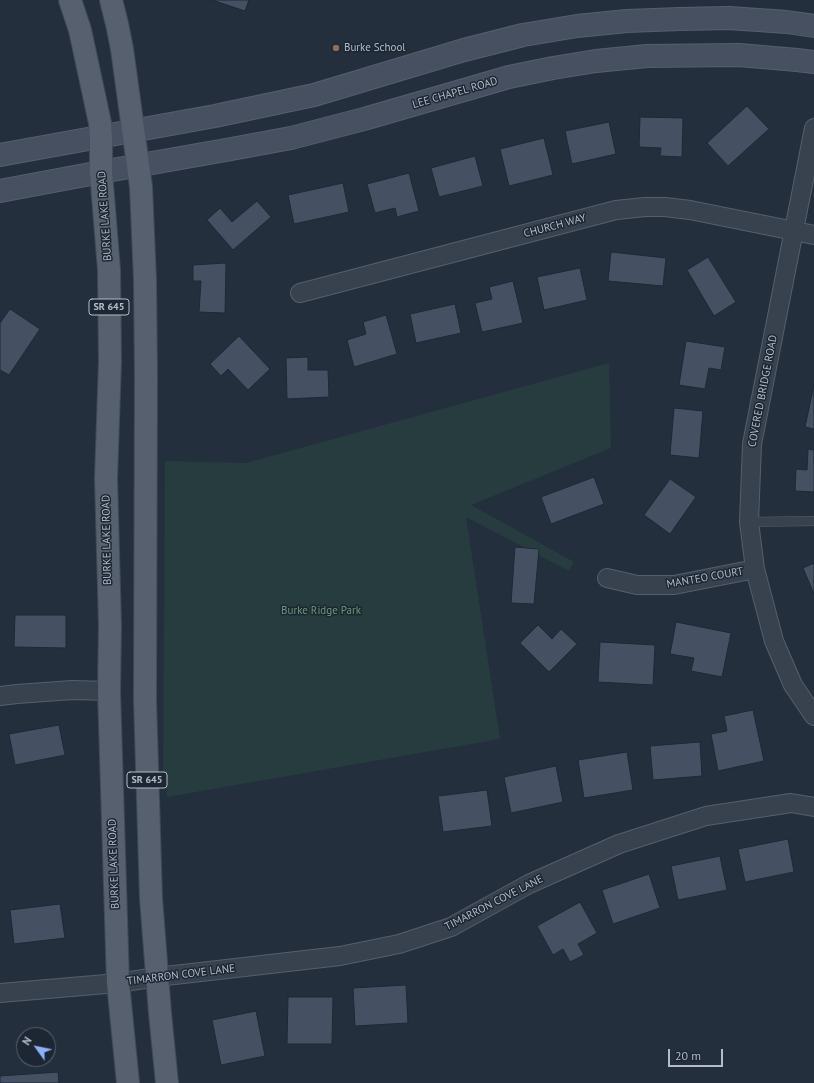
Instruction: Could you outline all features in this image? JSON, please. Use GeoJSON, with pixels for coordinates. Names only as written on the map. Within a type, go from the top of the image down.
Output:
{"type":"FeatureCollection","features":[{"type":"Feature","properties":{"kind":"main road","name":"BURKE LAKE ROAD"},"geometry":{"type":"LineString","coordinates":[[70,0],[80,30],[100,123],[101,172],[109,270],[110,362],[106,478],[110,626],[109,691],[118,983],[128,1083]]}},
{"type":"Feature","properties":{"kind":"main road","name":"SR 645"},"geometry":{"type":"LineString","coordinates":[[110,0],[122,49],[141,187],[145,280],[146,376],[145,700],[151,898],[167,1083]]}},
{"type":"Feature","properties":{"kind":"main road"},"geometry":{"type":"LineString","coordinates":[[0,155],[215,116],[314,95],[464,50],[523,35],[577,26],[627,21],[701,18],[729,18],[787,22],[814,26]]}},
{"type":"Feature","properties":{"kind":"main road","name":"LEE CHAPEL ROAD"},"geometry":{"type":"LineString","coordinates":[[0,191],[291,138],[364,119],[509,77],[568,66],[647,56],[689,55],[739,55],[814,62]]}},
{"type":"Feature","properties":{"kind":"street","name":"COVERED BRIDGE ROAD"},"geometry":{"type":"LineString","coordinates":[[814,128],[752,444],[749,522],[755,569],[774,641],[793,685],[814,716]]}},
{"type":"Feature","properties":{"kind":"street","name":"CHURCH WAY"},"geometry":{"type":"LineString","coordinates":[[300,293],[616,210],[665,207],[690,210],[814,235]]}},
{"type":"Feature","properties":{"kind":"street","name":"MANTEO COURT"},"geometry":{"type":"LineString","coordinates":[[608,578],[637,585],[674,585],[755,569]]}},
{"type":"Feature","properties":{"kind":"street"},"geometry":{"type":"LineString","coordinates":[[0,696],[72,690],[109,691]]}},
{"type":"Feature","properties":{"kind":"street","name":"TIMARRON COVE LANE"},"geometry":{"type":"LineString","coordinates":[[0,994],[118,983],[157,977],[340,956],[400,944],[451,927],[529,884],[619,844],[706,816],[791,803],[814,807]]}},
{"type":"Feature","properties":{"kind":"lane"},"geometry":{"type":"LineString","coordinates":[[749,522],[814,521]]}},
{"type":"Feature","properties":{"kind":"green space","name":"Burke Ridge Park"},"geometry":{"type":"Polygon","coordinates":[[[609,363],[611,448],[471,505],[574,562],[569,571],[466,517],[500,739],[167,797],[167,785],[163,785],[165,461],[246,463],[609,363]]]}},
{"type":"Feature","properties":{"kind":"building"},"geometry":{"type":"Polygon","coordinates":[[[212,0],[249,0],[245,11],[212,0]]]}},
{"type":"Feature","properties":{"kind":"building"},"geometry":{"type":"Polygon","coordinates":[[[747,106],[769,129],[728,166],[707,143],[747,106]]]}},
{"type":"Feature","properties":{"kind":"building"},"geometry":{"type":"Polygon","coordinates":[[[640,117],[683,118],[682,157],[660,156],[661,148],[639,147],[640,117]]]}},
{"type":"Feature","properties":{"kind":"building"},"geometry":{"type":"Polygon","coordinates":[[[609,122],[616,154],[572,164],[565,131],[609,122]]]}},
{"type":"Feature","properties":{"kind":"building"},"geometry":{"type":"Polygon","coordinates":[[[544,138],[553,175],[509,186],[500,149],[544,138]]]}},
{"type":"Feature","properties":{"kind":"building"},"geometry":{"type":"Polygon","coordinates":[[[475,156],[483,186],[439,197],[431,168],[475,156]]]}},
{"type":"Feature","properties":{"kind":"building"},"geometry":{"type":"Polygon","coordinates":[[[409,173],[419,211],[397,217],[395,208],[375,213],[367,184],[409,173]]]}},
{"type":"Feature","properties":{"kind":"building"},"geometry":{"type":"Polygon","coordinates":[[[343,183],[349,212],[294,224],[288,195],[343,183]]]}},
{"type":"Feature","properties":{"kind":"building"},"geometry":{"type":"Polygon","coordinates":[[[257,201],[271,217],[233,250],[207,220],[220,208],[232,222],[257,201]]]}},
{"type":"Feature","properties":{"kind":"building"},"geometry":{"type":"Polygon","coordinates":[[[611,252],[666,258],[663,286],[608,281],[611,252]]]}},
{"type":"Feature","properties":{"kind":"building"},"geometry":{"type":"Polygon","coordinates":[[[708,257],[736,302],[714,316],[687,270],[708,257]]]}},
{"type":"Feature","properties":{"kind":"building"},"geometry":{"type":"Polygon","coordinates":[[[226,263],[225,313],[199,312],[201,281],[193,281],[193,265],[226,263]]]}},
{"type":"Feature","properties":{"kind":"building"},"geometry":{"type":"Polygon","coordinates":[[[580,268],[587,300],[544,310],[537,277],[580,268]]]}},
{"type":"Feature","properties":{"kind":"building"},"geometry":{"type":"Polygon","coordinates":[[[513,281],[523,323],[482,332],[475,303],[492,299],[489,287],[513,281]]]}},
{"type":"Feature","properties":{"kind":"building"},"geometry":{"type":"Polygon","coordinates":[[[455,304],[461,333],[416,343],[410,314],[455,304]]]}},
{"type":"Feature","properties":{"kind":"building"},"geometry":{"type":"Polygon","coordinates":[[[10,309],[40,329],[9,375],[0,370],[0,323],[10,309]]]}},
{"type":"Feature","properties":{"kind":"building"},"geometry":{"type":"Polygon","coordinates":[[[386,315],[397,354],[354,367],[347,340],[366,334],[363,322],[386,315]]]}},
{"type":"Feature","properties":{"kind":"building"},"geometry":{"type":"Polygon","coordinates":[[[239,336],[270,369],[248,390],[228,369],[221,376],[210,364],[239,336]]]}},
{"type":"Feature","properties":{"kind":"building"},"geometry":{"type":"Polygon","coordinates":[[[686,341],[725,347],[721,370],[709,368],[705,389],[679,385],[686,341]]]}},
{"type":"Feature","properties":{"kind":"building"},"geometry":{"type":"Polygon","coordinates":[[[308,357],[308,370],[328,370],[329,397],[287,399],[286,358],[308,357]]]}},
{"type":"Feature","properties":{"kind":"building"},"geometry":{"type":"Polygon","coordinates":[[[814,385],[814,429],[805,427],[814,385]]]}},
{"type":"Feature","properties":{"kind":"building"},"geometry":{"type":"Polygon","coordinates":[[[674,408],[703,411],[699,458],[670,455],[674,408]]]}},
{"type":"Feature","properties":{"kind":"building"},"geometry":{"type":"Polygon","coordinates":[[[808,449],[814,450],[814,492],[795,491],[796,469],[807,470],[808,449]]]}},
{"type":"Feature","properties":{"kind":"building"},"geometry":{"type":"Polygon","coordinates":[[[594,477],[604,504],[551,524],[541,497],[594,477]]]}},
{"type":"Feature","properties":{"kind":"building"},"geometry":{"type":"Polygon","coordinates":[[[670,479],[696,497],[670,534],[644,515],[670,479]]]}},
{"type":"Feature","properties":{"kind":"building"},"geometry":{"type":"Polygon","coordinates":[[[515,547],[539,549],[534,604],[511,603],[515,547]]]}},
{"type":"Feature","properties":{"kind":"building"},"geometry":{"type":"Polygon","coordinates":[[[814,563],[814,594],[803,568],[814,563]]]}},
{"type":"Feature","properties":{"kind":"building"},"geometry":{"type":"Polygon","coordinates":[[[15,615],[66,615],[66,648],[14,647],[15,615]]]}},
{"type":"Feature","properties":{"kind":"building"},"geometry":{"type":"Polygon","coordinates":[[[676,622],[731,633],[722,677],[691,671],[694,658],[670,654],[676,622]]]}},
{"type":"Feature","properties":{"kind":"building"},"geometry":{"type":"Polygon","coordinates":[[[538,625],[552,639],[561,629],[577,644],[549,672],[520,643],[538,625]]]}},
{"type":"Feature","properties":{"kind":"building"},"geometry":{"type":"Polygon","coordinates":[[[600,642],[655,645],[653,685],[598,682],[600,642]]]}},
{"type":"Feature","properties":{"kind":"building"},"geometry":{"type":"Polygon","coordinates":[[[753,710],[764,761],[718,771],[711,734],[727,731],[724,716],[753,710]]]}},
{"type":"Feature","properties":{"kind":"building"},"geometry":{"type":"Polygon","coordinates":[[[59,725],[65,755],[15,765],[9,734],[59,725]]]}},
{"type":"Feature","properties":{"kind":"building"},"geometry":{"type":"Polygon","coordinates":[[[700,742],[702,776],[653,780],[650,746],[700,742]]]}},
{"type":"Feature","properties":{"kind":"building"},"geometry":{"type":"Polygon","coordinates":[[[627,752],[633,790],[584,798],[578,760],[627,752]]]}},
{"type":"Feature","properties":{"kind":"building"},"geometry":{"type":"Polygon","coordinates":[[[556,766],[563,802],[511,813],[504,777],[556,766]]]}},
{"type":"Feature","properties":{"kind":"building"},"geometry":{"type":"Polygon","coordinates":[[[487,790],[492,826],[443,832],[438,796],[487,790]]]}},
{"type":"Feature","properties":{"kind":"building"},"geometry":{"type":"Polygon","coordinates":[[[788,839],[794,872],[745,882],[738,849],[788,839]]]}},
{"type":"Feature","properties":{"kind":"building"},"geometry":{"type":"Polygon","coordinates":[[[720,856],[727,890],[678,900],[671,866],[720,856]]]}},
{"type":"Feature","properties":{"kind":"building"},"geometry":{"type":"Polygon","coordinates":[[[649,874],[660,908],[613,924],[602,890],[649,874]]]}},
{"type":"Feature","properties":{"kind":"building"},"geometry":{"type":"Polygon","coordinates":[[[580,902],[597,933],[578,944],[584,955],[570,962],[563,949],[553,955],[537,926],[580,902]]]}},
{"type":"Feature","properties":{"kind":"building"},"geometry":{"type":"Polygon","coordinates":[[[60,904],[65,938],[14,944],[10,910],[60,904]]]}},
{"type":"Feature","properties":{"kind":"building"},"geometry":{"type":"Polygon","coordinates":[[[406,985],[408,1023],[355,1026],[353,988],[406,985]]]}},
{"type":"Feature","properties":{"kind":"building"},"geometry":{"type":"Polygon","coordinates":[[[288,997],[333,997],[332,1044],[287,1044],[288,997]]]}},
{"type":"Feature","properties":{"kind":"building"},"geometry":{"type":"Polygon","coordinates":[[[256,1011],[265,1056],[221,1065],[212,1020],[256,1011]]]}},
{"type":"Feature","properties":{"kind":"building"},"geometry":{"type":"Polygon","coordinates":[[[58,1072],[59,1083],[0,1083],[0,1076],[58,1072]]]}},
{"type":"Feature","properties":{"kind":"place","name":"Burke School"},"geometry":{"type":"Point","coordinates":[336,48]}}]}
